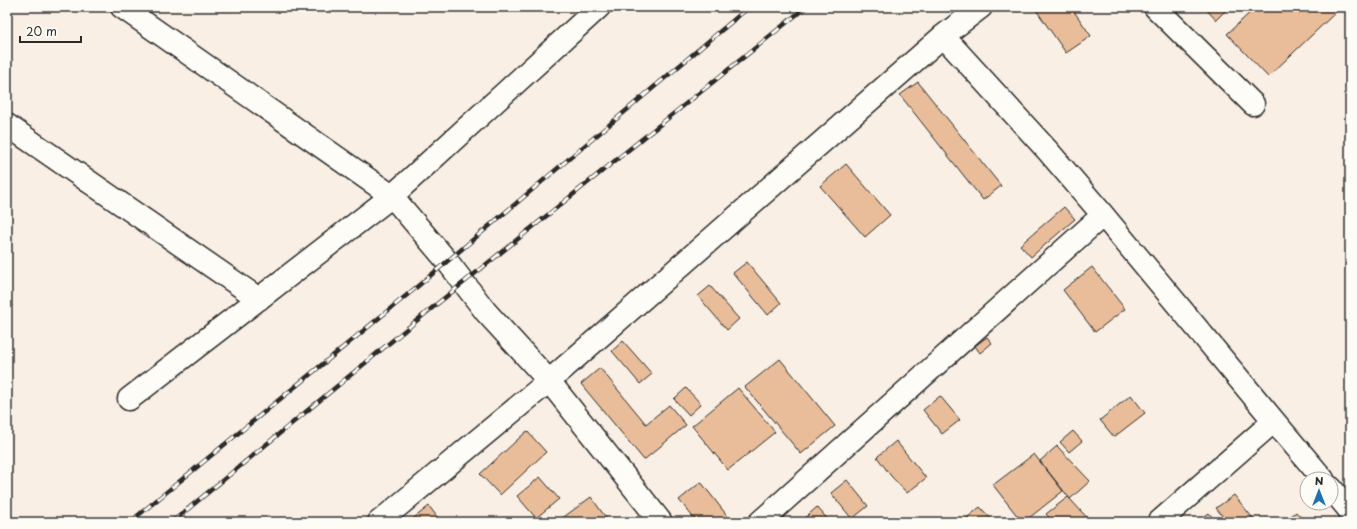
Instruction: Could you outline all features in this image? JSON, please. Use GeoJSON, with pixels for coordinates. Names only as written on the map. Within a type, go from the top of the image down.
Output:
{"type":"FeatureCollection","features":[{"type":"Feature","properties":{"kind":"street"},"geometry":{"type":"LineString","coordinates":[[122,7],[392,196],[447,261],[486,312],[549,380],[661,522]]}},
{"type":"Feature","properties":{"kind":"street"},"geometry":{"type":"LineString","coordinates":[[129,398],[392,196],[599,7]]}},
{"type":"Feature","properties":{"kind":"street"},"geometry":{"type":"LineString","coordinates":[[379,522],[549,380],[943,36],[981,7]]}},
{"type":"Feature","properties":{"kind":"street"},"geometry":{"type":"LineString","coordinates":[[1155,7],[1253,104]]}},
{"type":"Feature","properties":{"kind":"street"},"geometry":{"type":"LineString","coordinates":[[943,36],[1048,151],[1103,215],[1316,471]]}},
{"type":"Feature","properties":{"kind":"street"},"geometry":{"type":"LineString","coordinates":[[7,125],[259,299]]}},
{"type":"Feature","properties":{"kind":"street"},"geometry":{"type":"LineString","coordinates":[[760,522],[1103,215]]}},
{"type":"Feature","properties":{"kind":"street"},"geometry":{"type":"LineString","coordinates":[[1159,522],[1274,421]]}},
{"type":"Feature","properties":{"kind":"street"},"geometry":{"type":"LineString","coordinates":[[1339,498],[1350,511]]}},
{"type":"Feature","properties":{"kind":"building"},"geometry":{"type":"Polygon","coordinates":[[[1034,7],[1071,7],[1091,36],[1066,53],[1034,7]]]}},
{"type":"Feature","properties":{"kind":"building"},"geometry":{"type":"Polygon","coordinates":[[[1204,7],[1229,7],[1216,20],[1204,7]]]}},
{"type":"Feature","properties":{"kind":"building"},"geometry":{"type":"Polygon","coordinates":[[[1256,7],[1332,7],[1336,12],[1268,77],[1227,34],[1256,7]]]}},
{"type":"Feature","properties":{"kind":"building"},"geometry":{"type":"Polygon","coordinates":[[[918,82],[1001,186],[983,200],[900,95],[918,82]]]}},
{"type":"Feature","properties":{"kind":"building"},"geometry":{"type":"Polygon","coordinates":[[[846,164],[890,215],[865,237],[820,186],[846,164]]]}},
{"type":"Feature","properties":{"kind":"building"},"geometry":{"type":"Polygon","coordinates":[[[1064,207],[1075,219],[1031,257],[1020,245],[1064,207]]]}},
{"type":"Feature","properties":{"kind":"building"},"geometry":{"type":"Polygon","coordinates":[[[747,262],[781,303],[768,315],[733,273],[747,262]]]}},
{"type":"Feature","properties":{"kind":"building"},"geometry":{"type":"Polygon","coordinates":[[[1092,267],[1125,309],[1095,332],[1063,290],[1092,267]]]}},
{"type":"Feature","properties":{"kind":"building"},"geometry":{"type":"Polygon","coordinates":[[[710,286],[739,319],[727,330],[698,296],[710,286]]]}},
{"type":"Feature","properties":{"kind":"building"},"geometry":{"type":"Polygon","coordinates":[[[987,337],[992,343],[980,353],[975,346],[987,337]]]}},
{"type":"Feature","properties":{"kind":"building"},"geometry":{"type":"Polygon","coordinates":[[[623,341],[652,374],[640,384],[612,351],[623,341]]]}},
{"type":"Feature","properties":{"kind":"building"},"geometry":{"type":"Polygon","coordinates":[[[780,359],[835,426],[801,454],[745,387],[780,359]]]}},
{"type":"Feature","properties":{"kind":"building"},"geometry":{"type":"Polygon","coordinates":[[[600,368],[646,424],[669,405],[686,425],[644,460],[581,384],[600,368]]]}},
{"type":"Feature","properties":{"kind":"building"},"geometry":{"type":"Polygon","coordinates":[[[686,388],[701,404],[689,415],[674,399],[686,388]]]}},
{"type":"Feature","properties":{"kind":"building"},"geometry":{"type":"Polygon","coordinates":[[[738,388],[775,432],[728,470],[692,426],[738,388]]]}},
{"type":"Feature","properties":{"kind":"building"},"geometry":{"type":"Polygon","coordinates":[[[1131,395],[1145,413],[1114,437],[1100,420],[1131,395]]]}},
{"type":"Feature","properties":{"kind":"building"},"geometry":{"type":"Polygon","coordinates":[[[940,396],[960,420],[942,434],[923,410],[940,396]]]}},
{"type":"Feature","properties":{"kind":"building"},"geometry":{"type":"Polygon","coordinates":[[[527,431],[546,452],[500,495],[480,474],[527,431]]]}},
{"type":"Feature","properties":{"kind":"building"},"geometry":{"type":"Polygon","coordinates":[[[1073,431],[1082,441],[1069,452],[1060,442],[1073,431]]]}},
{"type":"Feature","properties":{"kind":"building"},"geometry":{"type":"Polygon","coordinates":[[[896,441],[926,478],[907,493],[891,476],[877,457],[896,441]]]}},
{"type":"Feature","properties":{"kind":"building"},"geometry":{"type":"Polygon","coordinates":[[[1057,446],[1090,481],[1070,499],[1040,461],[1057,446]]]}},
{"type":"Feature","properties":{"kind":"building"},"geometry":{"type":"Polygon","coordinates":[[[1034,454],[1063,491],[1024,522],[1022,522],[993,485],[1034,454]]]}},
{"type":"Feature","properties":{"kind":"building"},"geometry":{"type":"Polygon","coordinates":[[[540,477],[559,499],[536,518],[517,496],[540,477]]]}},
{"type":"Feature","properties":{"kind":"building"},"geometry":{"type":"Polygon","coordinates":[[[847,480],[868,506],[852,519],[831,493],[847,480]]]}},
{"type":"Feature","properties":{"kind":"building"},"geometry":{"type":"Polygon","coordinates":[[[701,482],[732,522],[697,522],[679,500],[701,482]]]}},
{"type":"Feature","properties":{"kind":"building"},"geometry":{"type":"Polygon","coordinates":[[[1234,495],[1256,522],[1227,522],[1216,508],[1234,495]]]}},
{"type":"Feature","properties":{"kind":"building"},"geometry":{"type":"Polygon","coordinates":[[[591,497],[609,522],[557,522],[591,497]]]}},
{"type":"Feature","properties":{"kind":"building"},"geometry":{"type":"Polygon","coordinates":[[[1068,497],[1091,522],[1053,522],[1046,514],[1068,497]]]}},
{"type":"Feature","properties":{"kind":"building"},"geometry":{"type":"Polygon","coordinates":[[[429,506],[441,522],[409,522],[429,506]]]}},
{"type":"Feature","properties":{"kind":"building"},"geometry":{"type":"Polygon","coordinates":[[[817,507],[830,522],[800,522],[817,507]]]}},
{"type":"Feature","properties":{"kind":"building"},"geometry":{"type":"Polygon","coordinates":[[[980,507],[994,522],[962,522],[980,507]]]}},
{"type":"Feature","properties":{"kind":"building"},"geometry":{"type":"Polygon","coordinates":[[[1296,512],[1305,522],[1284,522],[1296,512]]]}},
{"type":"Feature","properties":{"kind":"building"},"geometry":{"type":"Polygon","coordinates":[[[1209,513],[1216,522],[1197,522],[1209,513]]]}},
{"type":"Feature","properties":{"kind":"railway"},"geometry":{"type":"LineString","coordinates":[[130,522],[418,286],[749,7]]}},
{"type":"Feature","properties":{"kind":"railway"},"geometry":{"type":"LineString","coordinates":[[172,522],[432,308],[806,7]]}}]}
